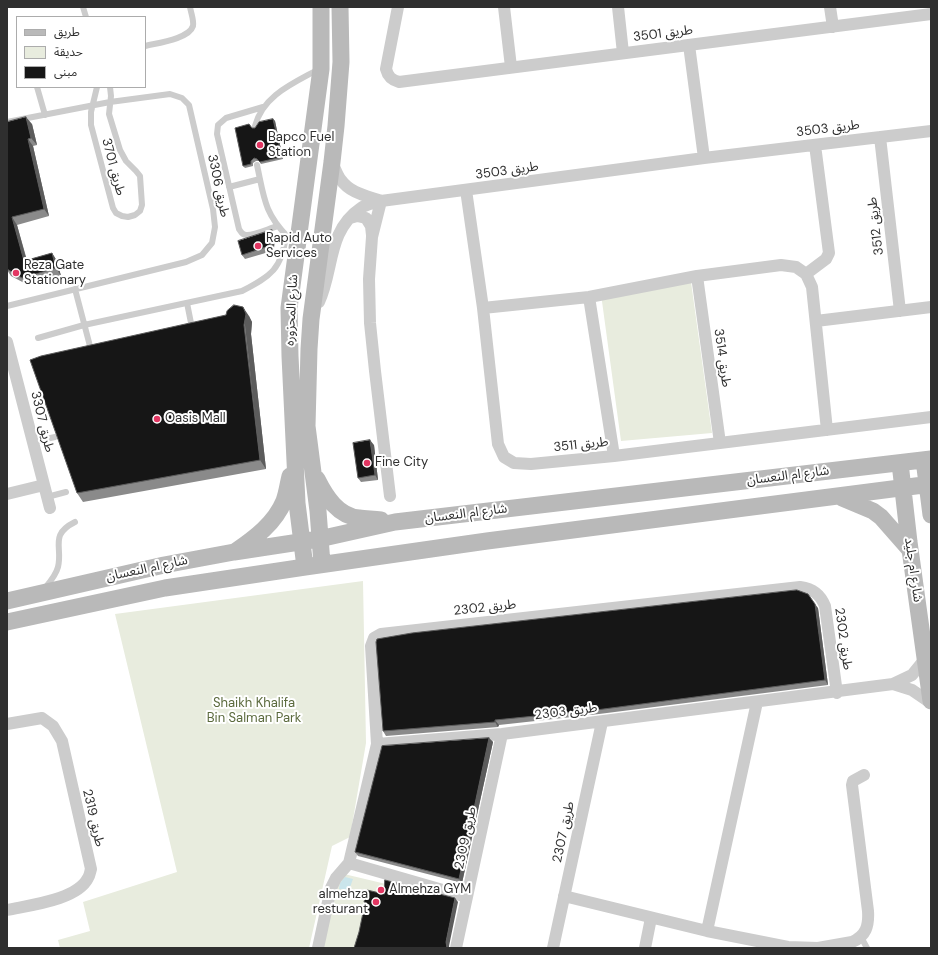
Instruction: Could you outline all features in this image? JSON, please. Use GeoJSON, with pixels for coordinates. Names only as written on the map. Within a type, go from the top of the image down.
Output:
{"type":"FeatureCollection","features":[{"type":"Feature","properties":{"kind":"main road","name":"شارع المحزوره"},"geometry":{"type":"LineString","coordinates":[[314,566],[302,542],[297,504],[289,308],[291,240],[303,207],[320,68],[322,7]]}},
{"type":"Feature","properties":{"kind":"main road","name":"شارع المحزوره"},"geometry":{"type":"LineString","coordinates":[[314,566],[319,540],[318,511],[307,426],[309,349],[311,319],[332,162],[341,62],[340,7]]}},
{"type":"Feature","properties":{"kind":"main road"},"geometry":{"type":"LineString","coordinates":[[234,552],[273,520],[284,501],[294,452]]}},
{"type":"Feature","properties":{"kind":"main road"},"geometry":{"type":"LineString","coordinates":[[927,459],[931,514]]}},
{"type":"Feature","properties":{"kind":"main road","name":"شارع ام النعسان"},"geometry":{"type":"LineString","coordinates":[[7,601],[164,565],[234,552],[319,540],[395,522],[927,459]]}},
{"type":"Feature","properties":{"kind":"main road","name":"شارع ام جليد"},"geometry":{"type":"LineString","coordinates":[[900,463],[910,550],[931,702]]}},
{"type":"Feature","properties":{"kind":"main road"},"geometry":{"type":"LineString","coordinates":[[313,470],[326,496],[349,516],[395,522]]}},
{"type":"Feature","properties":{"kind":"main road","name":"شارع ام النعسان"},"geometry":{"type":"LineString","coordinates":[[7,622],[165,588],[487,541],[929,485]]}},
{"type":"Feature","properties":{"kind":"main road"},"geometry":{"type":"LineString","coordinates":[[838,497],[873,511],[881,517],[910,550]]}},
{"type":"Feature","properties":{"kind":"street","name":"طريق 3501"},"geometry":{"type":"LineString","coordinates":[[398,7],[386,69],[387,74],[391,79],[399,82],[931,14]]}},
{"type":"Feature","properties":{"kind":"street"},"geometry":{"type":"LineString","coordinates":[[504,7],[511,67]]}},
{"type":"Feature","properties":{"kind":"street"},"geometry":{"type":"LineString","coordinates":[[618,7],[623,53]]}},
{"type":"Feature","properties":{"kind":"street"},"geometry":{"type":"LineString","coordinates":[[830,7],[833,27]]}},
{"type":"Feature","properties":{"kind":"street"},"geometry":{"type":"LineString","coordinates":[[689,44],[704,158]]}},
{"type":"Feature","properties":{"kind":"street","name":"طريق 3503"},"geometry":{"type":"LineString","coordinates":[[381,201],[704,158],[931,131]]}},
{"type":"Feature","properties":{"kind":"street","name":"طريق 3512"},"geometry":{"type":"LineString","coordinates":[[880,137],[900,311]]}},
{"type":"Feature","properties":{"kind":"street"},"geometry":{"type":"LineString","coordinates":[[806,274],[826,259],[829,249],[816,145]]}},
{"type":"Feature","properties":{"kind":"street"},"geometry":{"type":"LineString","coordinates":[[332,162],[341,180],[346,186],[357,194],[381,201]]}},
{"type":"Feature","properties":{"kind":"street","name":"طريق 3511"},"geometry":{"type":"LineString","coordinates":[[466,190],[483,308],[498,444],[504,457],[514,463],[531,464],[614,456],[931,417]]}},
{"type":"Feature","properties":{"kind":"street"},"geometry":{"type":"LineString","coordinates":[[311,319],[321,299],[334,245],[341,229],[361,208],[381,201]]}},
{"type":"Feature","properties":{"kind":"street"},"geometry":{"type":"LineString","coordinates":[[372,237],[381,201]]}},
{"type":"Feature","properties":{"kind":"street"},"geometry":{"type":"LineString","coordinates":[[350,218],[357,216],[366,218],[371,226],[372,237],[369,279],[370,323],[390,496]]}},
{"type":"Feature","properties":{"kind":"street"},"geometry":{"type":"LineString","coordinates":[[483,308],[589,296],[697,276],[781,265],[796,266],[806,274],[812,287],[827,430]]}},
{"type":"Feature","properties":{"kind":"street","name":"طريق 3514"},"geometry":{"type":"LineString","coordinates":[[697,276],[720,443]]}},
{"type":"Feature","properties":{"kind":"street"},"geometry":{"type":"LineString","coordinates":[[589,296],[614,456]]}},
{"type":"Feature","properties":{"kind":"street"},"geometry":{"type":"LineString","coordinates":[[816,321],[931,307]]}},
{"type":"Feature","properties":{"kind":"street","name":"طريق 3307"},"geometry":{"type":"LineString","coordinates":[[7,342],[49,503]]}},
{"type":"Feature","properties":{"kind":"street"},"geometry":{"type":"LineString","coordinates":[[7,494],[44,485]]}},
{"type":"Feature","properties":{"kind":"street","name":"طريق 2302"},"geometry":{"type":"LineString","coordinates":[[318,948],[330,888],[342,869],[349,863],[377,744],[371,646],[374,638],[380,634],[800,587],[808,588],[816,592],[822,598],[825,606],[837,692]]}},
{"type":"Feature","properties":{"kind":"street","name":"طريق 2303"},"geometry":{"type":"LineString","coordinates":[[377,744],[502,734],[893,684],[912,675],[925,659]]}},
{"type":"Feature","properties":{"kind":"street","name":"طريق 2303"},"geometry":{"type":"LineString","coordinates":[[893,684],[912,690],[931,702]]}},
{"type":"Feature","properties":{"kind":"street"},"geometry":{"type":"LineString","coordinates":[[707,931],[757,702]]}},
{"type":"Feature","properties":{"kind":"street","name":"طريق 2319"},"geometry":{"type":"LineString","coordinates":[[7,724],[42,718],[54,726],[62,741],[91,869],[88,878],[76,890],[65,897],[7,910]]}},
{"type":"Feature","properties":{"kind":"street","name":"طريق 2307"},"geometry":{"type":"LineString","coordinates":[[553,948],[602,722]]}},
{"type":"Feature","properties":{"kind":"street","name":"طريق 2309"},"geometry":{"type":"LineString","coordinates":[[456,948],[502,734]]}},
{"type":"Feature","properties":{"kind":"street"},"geometry":{"type":"LineString","coordinates":[[564,896],[707,931],[788,947],[834,947],[852,942],[861,937],[867,929],[869,918],[852,785],[853,781],[864,775]]}},
{"type":"Feature","properties":{"kind":"street"},"geometry":{"type":"LineString","coordinates":[[349,863],[467,897]]}},
{"type":"Feature","properties":{"kind":"street"},"geometry":{"type":"LineString","coordinates":[[645,948],[651,918]]}},
{"type":"Feature","properties":{"kind":"lane"},"geometry":{"type":"LineString","coordinates":[[146,46],[186,34],[192,26],[190,7]]}},
{"type":"Feature","properties":{"kind":"lane"},"geometry":{"type":"LineString","coordinates":[[255,126],[256,120],[263,107],[269,100],[282,89],[320,68]]}},
{"type":"Feature","properties":{"kind":"lane"},"geometry":{"type":"LineString","coordinates":[[37,88],[45,115]]}},
{"type":"Feature","properties":{"kind":"lane","name":"طريق 3701"},"geometry":{"type":"LineString","coordinates":[[97,88],[90,118],[91,124],[113,208],[116,213],[128,217],[135,215],[140,211],[142,205],[140,176],[126,161],[120,150],[109,114],[111,96],[110,88]]}},
{"type":"Feature","properties":{"kind":"lane","name":"طريق 3306"},"geometry":{"type":"LineString","coordinates":[[7,122],[110,102],[170,94],[182,98],[189,106],[213,209],[215,227],[212,243],[202,254],[186,262],[7,306]]}},
{"type":"Feature","properties":{"kind":"lane"},"geometry":{"type":"LineString","coordinates":[[263,107],[226,118],[218,125],[217,134],[241,233],[244,235],[250,235],[278,226]]}},
{"type":"Feature","properties":{"kind":"lane"},"geometry":{"type":"LineString","coordinates":[[38,338],[84,325],[242,291],[260,282],[275,269],[291,240],[278,226],[269,213],[257,165]]}},
{"type":"Feature","properties":{"kind":"lane"},"geometry":{"type":"LineString","coordinates":[[229,187],[260,179]]}},
{"type":"Feature","properties":{"kind":"lane"},"geometry":{"type":"LineString","coordinates":[[75,290],[91,350]]}},
{"type":"Feature","properties":{"kind":"lane"},"geometry":{"type":"LineString","coordinates":[[187,303],[192,328]]}},
{"type":"Feature","properties":{"kind":"lane"},"geometry":{"type":"LineString","coordinates":[[32,442],[55,437]]}},
{"type":"Feature","properties":{"kind":"lane"},"geometry":{"type":"LineString","coordinates":[[49,503],[66,492]]}},
{"type":"Feature","properties":{"kind":"lane"},"geometry":{"type":"LineString","coordinates":[[42,593],[57,572],[59,566],[59,537],[68,525],[75,522]]}},
{"type":"Feature","properties":{"kind":"lane"},"geometry":{"type":"LineString","coordinates":[[861,937],[867,948]]}},
{"type":"Feature","properties":{"kind":"green space"},"geometry":{"type":"Polygon","coordinates":[[[691,282],[712,433],[621,441],[601,294],[691,282]]]}},
{"type":"Feature","properties":{"kind":"green space","name":"Shaikh Khalifa Bin Salman Park"},"geometry":{"type":"Polygon","coordinates":[[[363,581],[366,743],[350,837],[332,846],[309,948],[60,948],[58,940],[90,931],[83,902],[177,872],[115,614],[363,581]]]}},
{"type":"Feature","properties":{"kind":"green space"},"geometry":{"type":"Polygon","coordinates":[[[344,874],[386,884],[385,898],[357,948],[323,948],[338,882],[344,874]]]}},
{"type":"Feature","properties":{"kind":"water"},"geometry":{"type":"Polygon","coordinates":[[[345,877],[353,879],[349,890],[339,889],[340,883],[345,877]]]}},
{"type":"Feature","properties":{"kind":"building"},"geometry":{"type":"Polygon","coordinates":[[[26,117],[31,138],[28,139],[44,209],[12,217],[24,261],[52,253],[56,268],[22,278],[7,269],[7,122],[26,117]]]}},
{"type":"Feature","properties":{"kind":"building","name":"Bapco Fuel Station"},"geometry":{"type":"Polygon","coordinates":[[[273,119],[282,157],[260,162],[254,158],[251,161],[251,164],[243,166],[235,128],[249,124],[252,128],[255,128],[259,122],[273,119]]]}},
{"type":"Feature","properties":{"kind":"building"},"geometry":{"type":"Polygon","coordinates":[[[272,230],[271,243],[266,247],[242,255],[238,241],[272,230]]]}},
{"type":"Feature","properties":{"kind":"building","name":"Oasis Mall"},"geometry":{"type":"Polygon","coordinates":[[[234,305],[243,307],[246,314],[244,325],[260,460],[77,493],[30,360],[41,356],[226,315],[227,311],[234,305]]]}},
{"type":"Feature","properties":{"kind":"building","name":"Fine City"},"geometry":{"type":"Polygon","coordinates":[[[370,440],[375,475],[358,478],[353,443],[370,440]]]}},
{"type":"Feature","properties":{"kind":"building"},"geometry":{"type":"Polygon","coordinates":[[[797,590],[808,594],[815,604],[825,680],[596,710],[495,720],[495,722],[383,731],[377,639],[412,633],[797,590]]]}},
{"type":"Feature","properties":{"kind":"building"},"geometry":{"type":"Polygon","coordinates":[[[489,738],[459,879],[355,852],[382,746],[489,738]]]}},
{"type":"Feature","properties":{"kind":"building"},"geometry":{"type":"Polygon","coordinates":[[[385,880],[455,898],[446,942],[447,948],[354,948],[359,932],[367,890],[384,894],[385,880]]]}},
{"type":"Feature","properties":{"kind":"place","name":"Bapco Fuel Station"},"geometry":{"type":"Point","coordinates":[260,145]}},
{"type":"Feature","properties":{"kind":"place","name":"Rapid Auto Services"},"geometry":{"type":"Point","coordinates":[258,246]}},
{"type":"Feature","properties":{"kind":"place","name":"Reza Gate Stationary"},"geometry":{"type":"Point","coordinates":[16,273]}},
{"type":"Feature","properties":{"kind":"place","name":"Oasis Mall"},"geometry":{"type":"Point","coordinates":[157,419]}},
{"type":"Feature","properties":{"kind":"place","name":"Fine City"},"geometry":{"type":"Point","coordinates":[367,463]}},
{"type":"Feature","properties":{"kind":"place","name":"Almehza GYM"},"geometry":{"type":"Point","coordinates":[381,890]}},
{"type":"Feature","properties":{"kind":"place","name":"almehza resturant"},"geometry":{"type":"Point","coordinates":[376,902]}}]}
